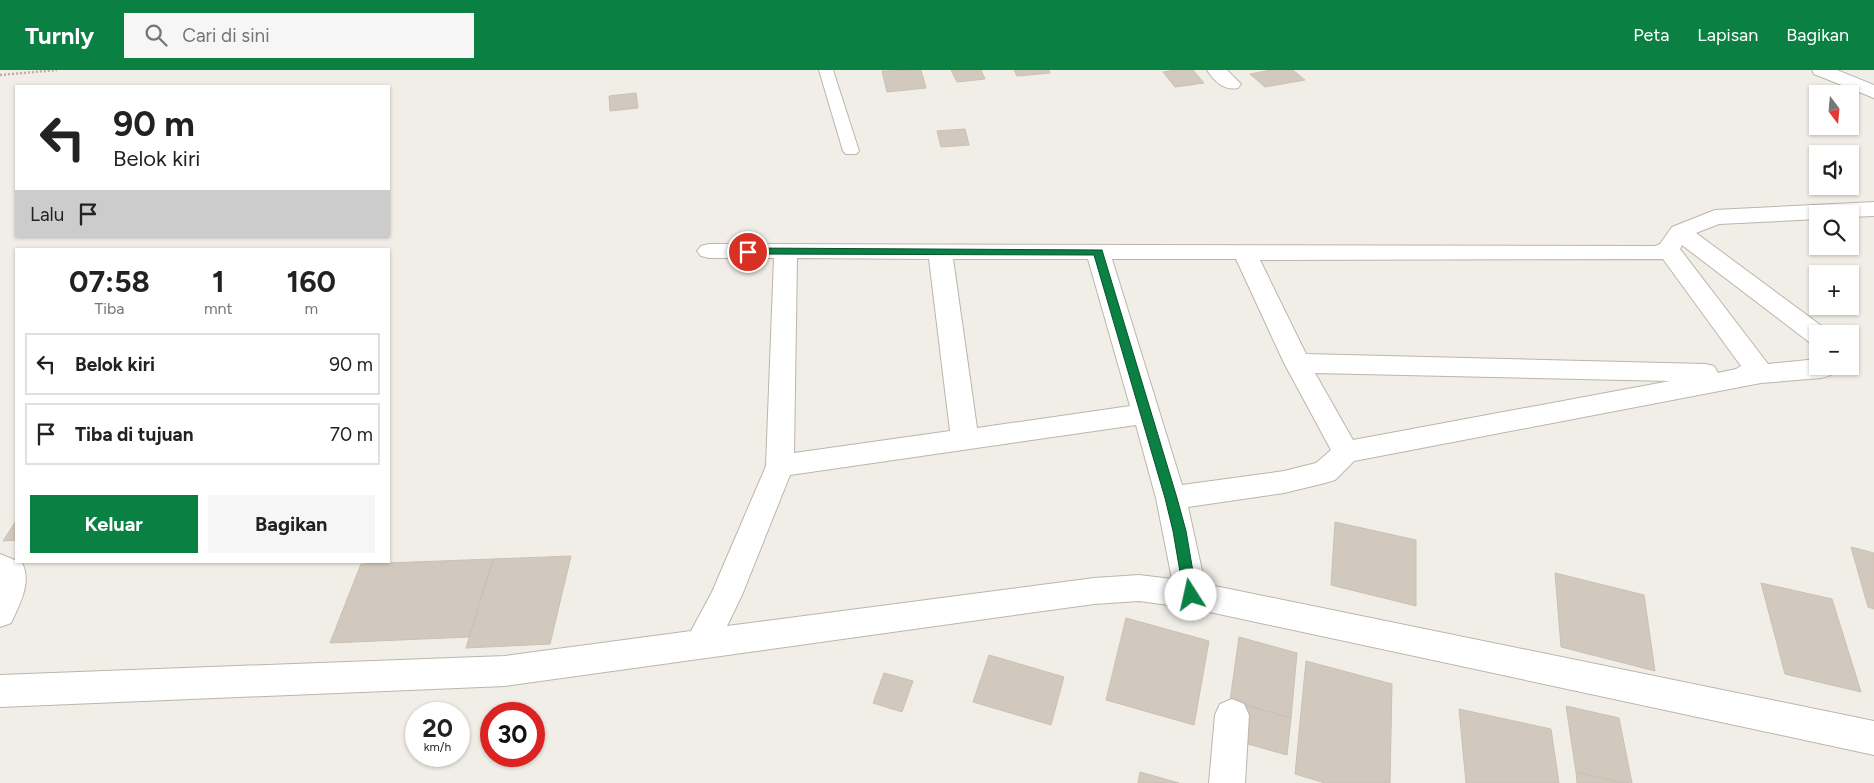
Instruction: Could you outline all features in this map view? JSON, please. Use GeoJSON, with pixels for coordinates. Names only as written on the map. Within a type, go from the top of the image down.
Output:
{"type":"FeatureCollection","features":[{"type":"Feature","properties":{"kind":"street"},"geometry":{"type":"LineString","coordinates":[[1216,70],[1231,84]]}},
{"type":"Feature","properties":{"kind":"street"},"geometry":{"type":"LineString","coordinates":[[1821,70],[1874,92]]}},
{"type":"Feature","properties":{"kind":"street"},"geometry":{"type":"LineString","coordinates":[[709,252],[1635,254],[1658,253],[1674,241],[1715,217],[1874,209]]}},
{"type":"Feature","properties":{"kind":"street"},"geometry":{"type":"LineString","coordinates":[[1674,241],[1809,330]]}},
{"type":"Feature","properties":{"kind":"street"},"geometry":{"type":"LineString","coordinates":[[1674,241],[1761,374]]}},
{"type":"Feature","properties":{"kind":"street"},"geometry":{"type":"LineString","coordinates":[[701,644],[726,595],[780,466],[786,252]]}},
{"type":"Feature","properties":{"kind":"street"},"geometry":{"type":"LineString","coordinates":[[940,252],[965,440]]}},
{"type":"Feature","properties":{"kind":"street"},"geometry":{"type":"LineString","coordinates":[[1098,252],[1171,498],[1191,595]]}},
{"type":"Feature","properties":{"kind":"street"},"geometry":{"type":"LineString","coordinates":[[1245,253],[1297,363],[1346,452]]}},
{"type":"Feature","properties":{"kind":"street"},"geometry":{"type":"LineString","coordinates":[[1297,363],[1761,374]]}},
{"type":"Feature","properties":{"kind":"street"},"geometry":{"type":"LineString","coordinates":[[1171,498],[1284,482],[1325,472],[1346,452],[1761,374],[1809,370]]}},
{"type":"Feature","properties":{"kind":"street"},"geometry":{"type":"LineString","coordinates":[[780,466],[1146,414]]}},
{"type":"Feature","properties":{"kind":"street"},"geometry":{"type":"LineString","coordinates":[[0,567],[11,572],[9,590],[0,613]]}},
{"type":"Feature","properties":{"kind":"street"},"geometry":{"type":"LineString","coordinates":[[0,691],[505,671],[1094,592],[1139,588],[1191,595],[1874,738]]}},
{"type":"Feature","properties":{"kind":"street"},"geometry":{"type":"LineString","coordinates":[[1227,783],[1232,715]]}},
{"type":"Feature","properties":{"kind":"lane"},"geometry":{"type":"LineString","coordinates":[[826,70],[851,151]]}},
{"type":"Feature","properties":{"kind":"path"},"geometry":{"type":"LineString","coordinates":[[12,74],[16,70]]}},
{"type":"Feature","properties":{"kind":"path"},"geometry":{"type":"LineString","coordinates":[[0,75],[57,70]]}},
{"type":"Feature","properties":{"kind":"building"},"geometry":{"type":"Polygon","coordinates":[[[921,70],[926,88],[887,92],[882,71],[921,70]]]}},
{"type":"Feature","properties":{"kind":"building"},"geometry":{"type":"Polygon","coordinates":[[[951,70],[981,70],[985,79],[957,82],[951,70]]]}},
{"type":"Feature","properties":{"kind":"building"},"geometry":{"type":"Polygon","coordinates":[[[1014,70],[1049,70],[1050,73],[1017,76],[1014,70]]]}},
{"type":"Feature","properties":{"kind":"building"},"geometry":{"type":"Polygon","coordinates":[[[1193,70],[1204,83],[1175,87],[1163,72],[1193,70]]]}},
{"type":"Feature","properties":{"kind":"building"},"geometry":{"type":"Polygon","coordinates":[[[1271,70],[1293,70],[1305,80],[1265,87],[1250,74],[1271,70]]]}},
{"type":"Feature","properties":{"kind":"building"},"geometry":{"type":"Polygon","coordinates":[[[636,93],[638,108],[610,111],[609,96],[636,93]]]}},
{"type":"Feature","properties":{"kind":"building"},"geometry":{"type":"Polygon","coordinates":[[[965,129],[969,145],[941,147],[937,131],[965,129]]]}},
{"type":"Feature","properties":{"kind":"building"},"geometry":{"type":"Polygon","coordinates":[[[1335,522],[1416,540],[1416,606],[1331,585],[1335,522]]]}},
{"type":"Feature","properties":{"kind":"building"},"geometry":{"type":"Polygon","coordinates":[[[15,523],[15,540],[3,541],[15,523]]]}},
{"type":"Feature","properties":{"kind":"building"},"geometry":{"type":"Polygon","coordinates":[[[1851,547],[1874,553],[1874,609],[1868,607],[1851,547]]]}},
{"type":"Feature","properties":{"kind":"building"},"geometry":{"type":"Polygon","coordinates":[[[571,556],[550,644],[466,648],[493,559],[571,556]]]}},
{"type":"Feature","properties":{"kind":"building"},"geometry":{"type":"Polygon","coordinates":[[[493,559],[469,637],[330,643],[361,564],[493,559]]]}},
{"type":"Feature","properties":{"kind":"building"},"geometry":{"type":"Polygon","coordinates":[[[1555,573],[1644,595],[1655,671],[1561,647],[1555,573]]]}},
{"type":"Feature","properties":{"kind":"building"},"geometry":{"type":"Polygon","coordinates":[[[1761,583],[1832,599],[1861,692],[1785,674],[1761,583]]]}},
{"type":"Feature","properties":{"kind":"building"},"geometry":{"type":"Polygon","coordinates":[[[1126,618],[1209,641],[1194,725],[1106,700],[1126,618]]]}},
{"type":"Feature","properties":{"kind":"building"},"geometry":{"type":"Polygon","coordinates":[[[1239,637],[1297,653],[1291,718],[1230,701],[1239,637]]]}},
{"type":"Feature","properties":{"kind":"building"},"geometry":{"type":"Polygon","coordinates":[[[989,655],[1064,677],[1051,725],[973,702],[989,655]]]}},
{"type":"Feature","properties":{"kind":"building"},"geometry":{"type":"Polygon","coordinates":[[[1306,661],[1392,684],[1390,783],[1325,783],[1295,774],[1306,661]]]}},
{"type":"Feature","properties":{"kind":"building"},"geometry":{"type":"Polygon","coordinates":[[[884,673],[913,681],[902,712],[873,703],[884,673]]]}},
{"type":"Feature","properties":{"kind":"building"},"geometry":{"type":"Polygon","coordinates":[[[1236,702],[1291,718],[1287,755],[1230,739],[1236,702]]]}},
{"type":"Feature","properties":{"kind":"building"},"geometry":{"type":"Polygon","coordinates":[[[1566,706],[1619,718],[1632,783],[1622,783],[1576,772],[1566,706]]]}},
{"type":"Feature","properties":{"kind":"building"},"geometry":{"type":"Polygon","coordinates":[[[1459,709],[1551,729],[1559,783],[1466,783],[1459,709]]]}},
{"type":"Feature","properties":{"kind":"building"},"geometry":{"type":"Polygon","coordinates":[[[1140,772],[1179,783],[1138,783],[1140,772]]]}},
{"type":"Feature","properties":{"kind":"building"},"geometry":{"type":"Polygon","coordinates":[[[1576,772],[1623,783],[1577,783],[1576,772]]]}},
{"type":"Feature","properties":{"kind":"route"},"geometry":{"type":"LineString","coordinates":[[748,252],[1098,252],[1171,498],[1191,595]]}}]}
